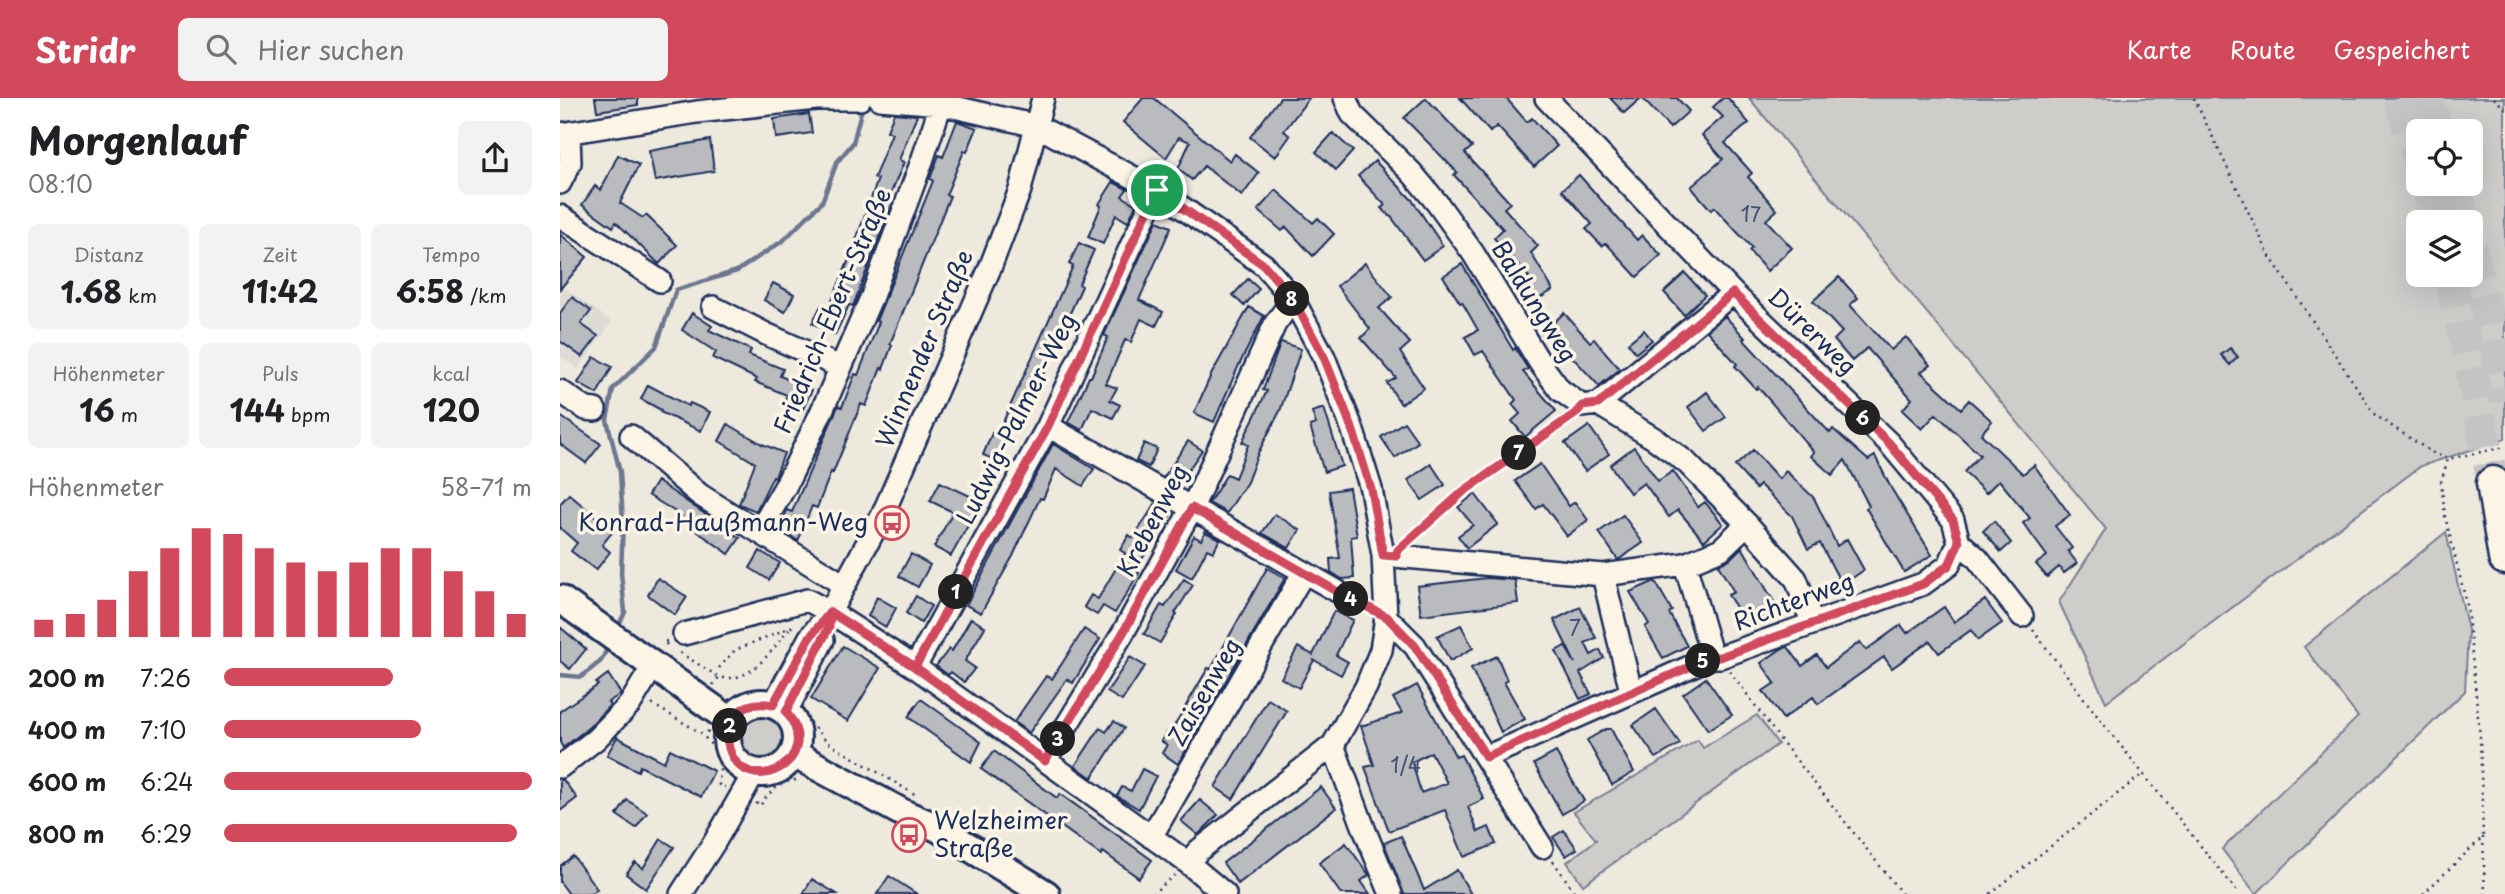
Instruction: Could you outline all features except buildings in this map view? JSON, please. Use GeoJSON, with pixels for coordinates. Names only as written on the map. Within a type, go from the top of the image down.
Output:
{"type":"FeatureCollection","features":[{"type":"Feature","properties":{"kind":"highway"},"geometry":{"type":"LineString","coordinates":[[2493,483],[2505,558]]}},
{"type":"Feature","properties":{"kind":"main road"},"geometry":{"type":"LineString","coordinates":[[560,599],[653,666],[726,728],[729,750],[739,765],[766,774],[787,764],[796,745],[792,720],[780,709],[752,705],[726,728]]}},
{"type":"Feature","properties":{"kind":"main road"},"geometry":{"type":"LineString","coordinates":[[614,639],[726,728]]}},
{"type":"Feature","properties":{"kind":"main road"},"geometry":{"type":"LineString","coordinates":[[796,745],[905,814],[938,828],[1046,894]]}},
{"type":"Feature","properties":{"kind":"street","name":"Winnender Straße"},"geometry":{"type":"LineString","coordinates":[[780,709],[829,627],[830,612],[882,516],[990,268],[1020,190],[1043,98]]}},
{"type":"Feature","properties":{"kind":"street","name":"Baldungweg"},"geometry":{"type":"LineString","coordinates":[[1345,98],[1352,114],[1412,173],[1437,203],[1473,253],[1540,363],[1560,390],[1655,439],[1686,462],[1796,579],[1812,622]]}},
{"type":"Feature","properties":{"kind":"street","name":"Dürerweg"},"geometry":{"type":"LineString","coordinates":[[1546,98],[1733,293],[1889,443],[1953,520],[1959,542],[1977,558],[2022,616]]}},
{"type":"Feature","properties":{"kind":"street"},"geometry":{"type":"LineString","coordinates":[[560,183],[570,163],[565,134],[695,105],[870,99],[994,107],[1037,126],[1157,190],[1264,265],[1293,299],[1324,357],[1352,428],[1390,556],[1387,617],[1381,650],[1366,687],[1333,744],[1198,851],[1188,863]]}},
{"type":"Feature","properties":{"kind":"street","name":"Friedrich-Ebert-Straße"},"geometry":{"type":"LineString","coordinates":[[759,532],[786,485],[820,415],[872,296],[941,104]]}},
{"type":"Feature","properties":{"kind":"street","name":"Ludwig-Palmer-Weg"},"geometry":{"type":"LineString","coordinates":[[915,667],[1048,426],[1157,190]]}},
{"type":"Feature","properties":{"kind":"street"},"geometry":{"type":"LineString","coordinates":[[560,215],[660,281]]}},
{"type":"Feature","properties":{"kind":"street"},"geometry":{"type":"LineString","coordinates":[[1590,405],[1733,293]]}},
{"type":"Feature","properties":{"kind":"street","name":"Krebenweg"},"geometry":{"type":"LineString","coordinates":[[1045,761],[1123,633],[1192,508],[1275,324],[1293,299]]}},
{"type":"Feature","properties":{"kind":"street"},"geometry":{"type":"LineString","coordinates":[[713,307],[840,367]]}},
{"type":"Feature","properties":{"kind":"street"},"geometry":{"type":"LineString","coordinates":[[560,391],[586,410],[595,410]]}},
{"type":"Feature","properties":{"kind":"street"},"geometry":{"type":"LineString","coordinates":[[1048,426],[1336,591]]}},
{"type":"Feature","properties":{"kind":"street"},"geometry":{"type":"LineString","coordinates":[[631,436],[700,495],[844,585]]}},
{"type":"Feature","properties":{"kind":"street"},"geometry":{"type":"LineString","coordinates":[[1390,556],[1603,575],[1685,564],[1721,549],[1747,524]]}},
{"type":"Feature","properties":{"kind":"street","name":"Richterweg"},"geometry":{"type":"LineString","coordinates":[[1486,757],[1631,691],[1716,657],[1923,584],[1949,565],[1959,542]]}},
{"type":"Feature","properties":{"kind":"street"},"geometry":{"type":"LineString","coordinates":[[1685,564],[1716,657]]}},
{"type":"Feature","properties":{"kind":"street","name":"Zaisenweg"},"geometry":{"type":"LineString","coordinates":[[1151,837],[1304,572]]}},
{"type":"Feature","properties":{"kind":"street"},"geometry":{"type":"LineString","coordinates":[[1603,575],[1631,691]]}},
{"type":"Feature","properties":{"kind":"street"},"geometry":{"type":"LineString","coordinates":[[684,634],[807,600],[915,667],[1188,863],[1225,894]]}},
{"type":"Feature","properties":{"kind":"street"},"geometry":{"type":"LineString","coordinates":[[1387,617],[1415,646],[1542,847]]}},
{"type":"Feature","properties":{"kind":"street"},"geometry":{"type":"LineString","coordinates":[[560,767],[596,739],[630,704],[653,666]]}},
{"type":"Feature","properties":{"kind":"street"},"geometry":{"type":"LineString","coordinates":[[1333,744],[1391,894]]}},
{"type":"Feature","properties":{"kind":"street"},"geometry":{"type":"LineString","coordinates":[[685,887],[703,836],[739,765]]}},
{"type":"Feature","properties":{"kind":"path"},"geometry":{"type":"LineString","coordinates":[[2194,98],[2269,255],[2375,415],[2431,453],[2448,459],[2505,447]]}},
{"type":"Feature","properties":{"kind":"path"},"geometry":{"type":"LineString","coordinates":[[2494,98],[2505,109]]}},
{"type":"Feature","properties":{"kind":"path"},"geometry":{"type":"LineString","coordinates":[[1390,556],[1464,491],[1590,405]]}},
{"type":"Feature","properties":{"kind":"path"},"geometry":{"type":"LineString","coordinates":[[2448,459],[2441,482],[2445,516],[2467,605],[2480,737],[2486,894]]}},
{"type":"Feature","properties":{"kind":"path"},"geometry":{"type":"LineString","coordinates":[[1336,591],[1387,617]]}},
{"type":"Feature","properties":{"kind":"path"},"geometry":{"type":"LineString","coordinates":[[719,668],[736,650],[791,627],[807,600]]}},
{"type":"Feature","properties":{"kind":"path"},"geometry":{"type":"LineString","coordinates":[[2022,616],[2101,721],[2239,894]]}},
{"type":"Feature","properties":{"kind":"path"},"geometry":{"type":"LineString","coordinates":[[684,634],[663,642],[719,677]]}},
{"type":"Feature","properties":{"kind":"path"},"geometry":{"type":"LineString","coordinates":[[1716,657],[1902,894]]}},
{"type":"Feature","properties":{"kind":"path"},"geometry":{"type":"LineString","coordinates":[[636,694],[701,733],[739,765]]}},
{"type":"Feature","properties":{"kind":"path"},"geometry":{"type":"LineString","coordinates":[[1990,894],[2144,773]]}},
{"type":"Feature","properties":{"kind":"path"},"geometry":{"type":"LineString","coordinates":[[2423,894],[2483,837]]}},
{"type":"Feature","properties":{"kind":"path"},"geometry":{"type":"LineString","coordinates":[[1542,847],[1576,894]]}},
{"type":"Feature","properties":{"kind":"path"},"geometry":{"type":"LineString","coordinates":[[1152,894],[1188,863]]}},
{"type":"Feature","properties":{"kind":"shaded area"},"geometry":{"type":"Polygon","coordinates":[[[1749,98],[2505,98],[2505,439],[2421,466],[2106,702],[2059,602],[2106,529],[1749,98]]]}},
{"type":"Feature","properties":{"kind":"shaded area"},"geometry":{"type":"Polygon","coordinates":[[[565,288],[612,322],[578,369],[560,356],[560,294],[565,288]]]}},
{"type":"Feature","properties":{"kind":"shaded area"},"geometry":{"type":"Polygon","coordinates":[[[2446,532],[2468,630],[2465,691],[2256,894],[2222,849],[2358,717],[2304,647],[2446,532]]]}},
{"type":"Feature","properties":{"kind":"shaded area"},"geometry":{"type":"Polygon","coordinates":[[[763,714],[781,721],[788,739],[781,757],[763,764],[745,757],[738,739],[745,721],[763,714]]]}},
{"type":"Feature","properties":{"kind":"shaded area"},"geometry":{"type":"Polygon","coordinates":[[[1757,715],[1778,744],[1583,885],[1567,862],[1596,840],[1574,812],[1698,740],[1703,748],[1757,715]]]}},
{"type":"Feature","properties":{"kind":"waterway"},"geometry":{"type":"LineString","coordinates":[[618,627],[625,612],[621,573],[623,522],[620,472],[607,420],[613,389],[656,347],[676,290],[737,271],[784,240],[822,202],[837,162],[853,143],[861,112],[866,104]]}},
{"type":"Feature","properties":{"kind":"waterway"},"geometry":{"type":"LineString","coordinates":[[560,675],[581,677],[601,661],[609,645]]}},
{"type":"Feature","properties":{"kind":"tunnel"},"geometry":{"type":"LineString","coordinates":[[2399,98],[2406,120]]}},
{"type":"Feature","properties":{"kind":"tunnel"},"geometry":{"type":"LineString","coordinates":[[2426,98],[2434,119]]}},
{"type":"Feature","properties":{"kind":"tunnel"},"geometry":{"type":"LineString","coordinates":[[2429,196],[2433,210]]}},
{"type":"Feature","properties":{"kind":"tunnel"},"geometry":{"type":"LineString","coordinates":[[2458,196],[2462,210]]}},
{"type":"Feature","properties":{"kind":"tunnel"},"geometry":{"type":"LineString","coordinates":[[2452,287],[2466,343],[2493,483]]}},
{"type":"Feature","properties":{"kind":"tunnel"},"geometry":{"type":"LineString","coordinates":[[2481,287],[2505,401]]}},
{"type":"Feature","properties":{"kind":"place","name":"Konrad-Haußmann-Weg"},"geometry":{"type":"Point","coordinates":[892,523]}},
{"type":"Feature","properties":{"kind":"place","name":"Welzheimer Straße"},"geometry":{"type":"Point","coordinates":[909,835]}},
{"type":"Feature","properties":{"kind":"route"},"geometry":{"type":"LineString","coordinates":[[1157,190],[1048,426],[915,667],[830,612],[829,627],[786,712],[796,728],[797,746],[794,754],[787,764],[766,774],[754,773],[741,766],[734,759],[727,741],[732,721],[742,709],[752,705],[773,705],[810,637],[830,612],[915,667],[1045,761],[1123,633],[1192,508],[1336,591],[1387,617],[1415,646],[1486,757],[1712,657],[1720,657],[1923,584],[1949,565],[1959,542],[1953,520],[1889,443],[1733,293],[1598,404],[1582,406],[1575,414],[1464,491],[1398,550],[1396,556],[1383,555],[1371,489],[1352,428],[1324,357],[1293,299],[1264,265],[1157,190]]}}]}
